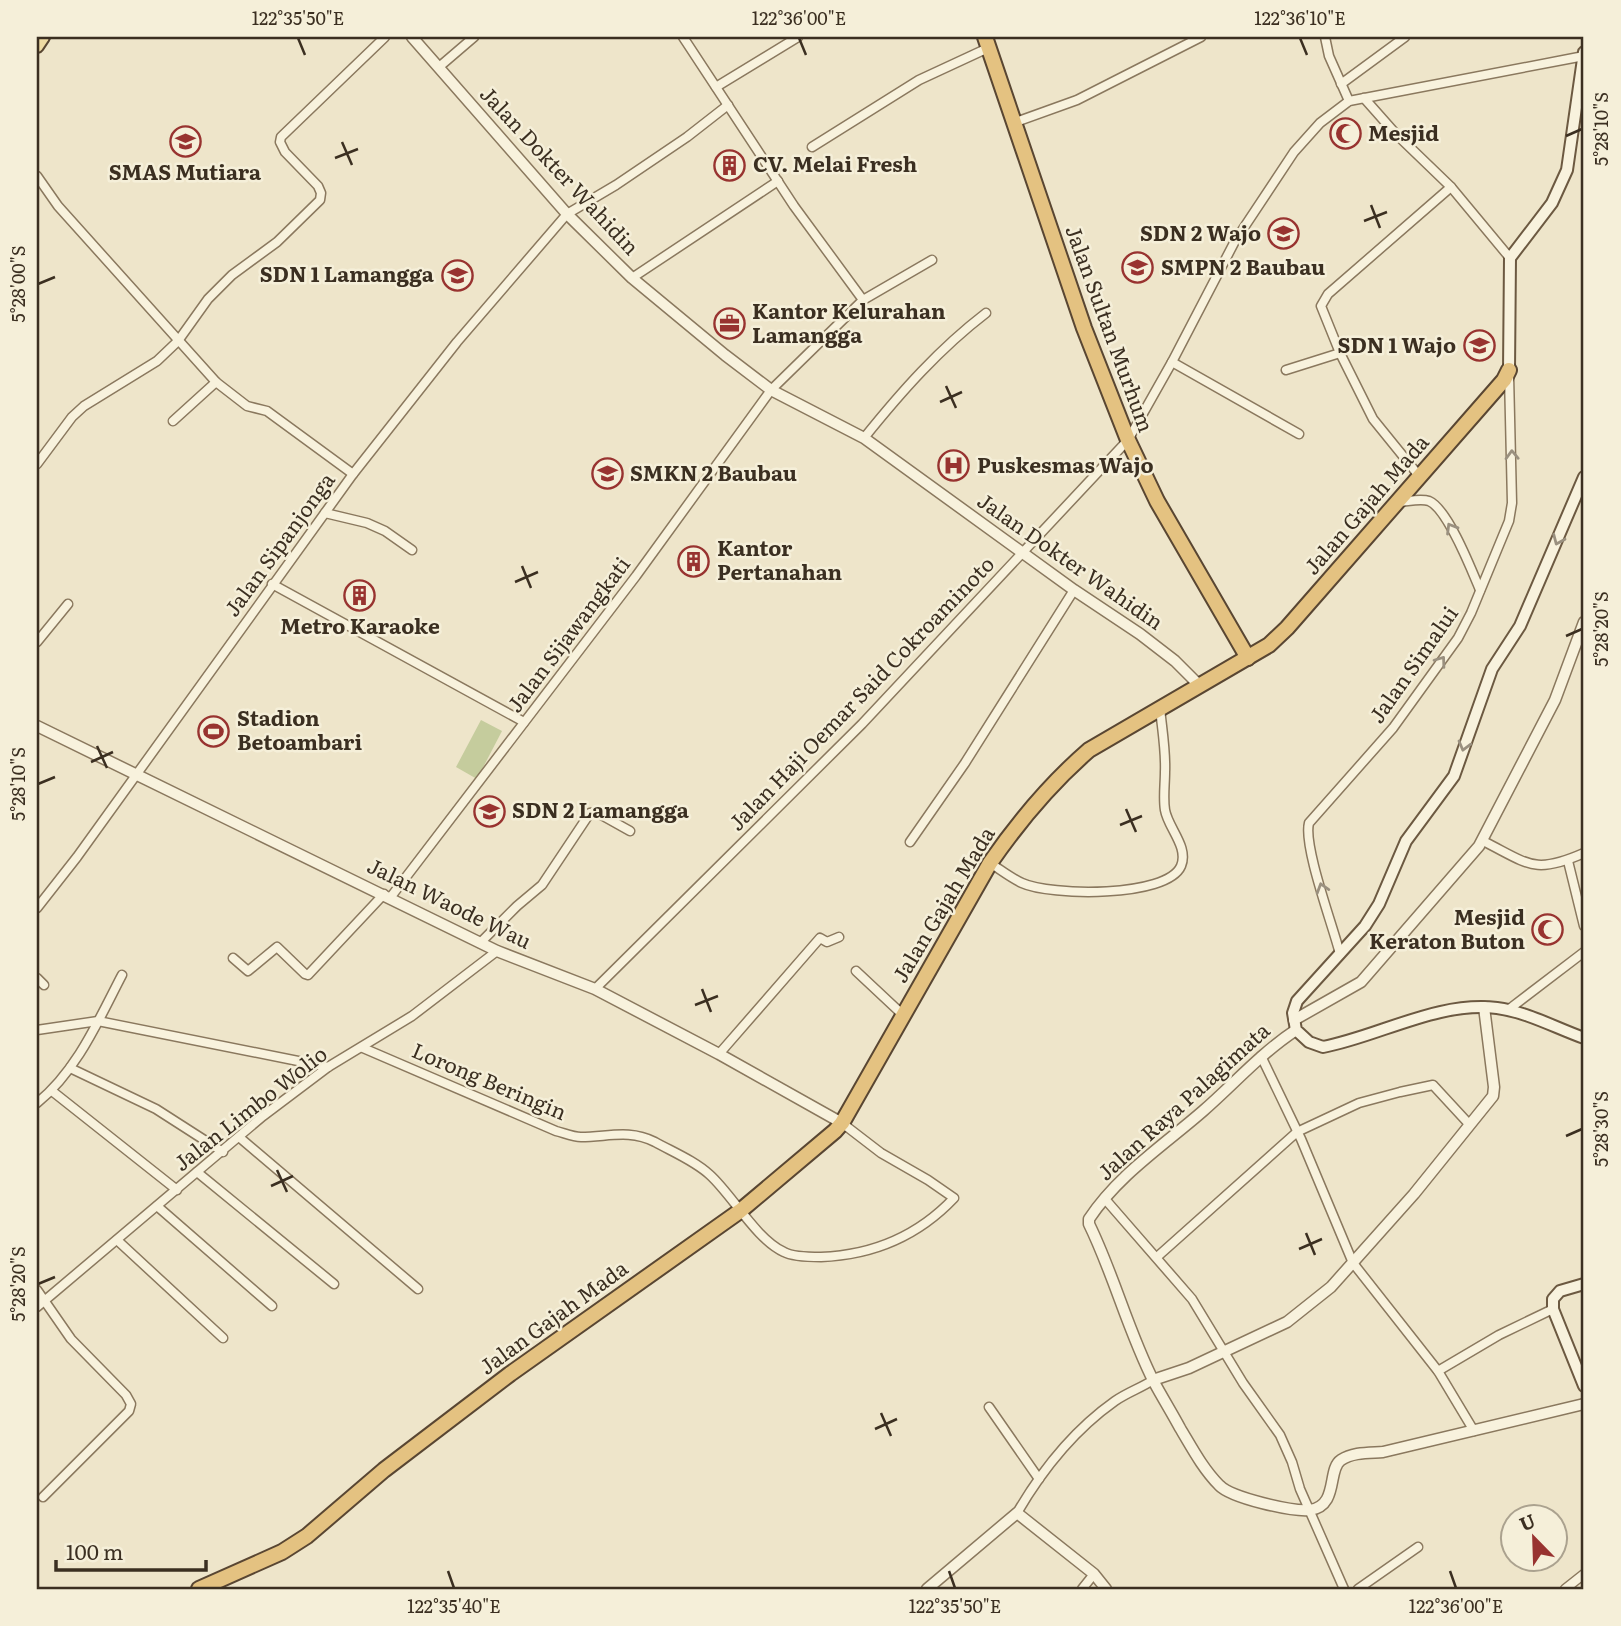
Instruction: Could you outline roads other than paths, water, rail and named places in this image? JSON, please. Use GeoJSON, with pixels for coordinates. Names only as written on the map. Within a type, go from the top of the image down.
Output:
{"type":"FeatureCollection","features":[{"type":"Feature","properties":{"kind":"highway","name":"Jalan Sultan Murhum"},"geometry":{"type":"LineString","coordinates":[[987,43],[1084,328],[1128,440],[1157,501],[1248,658]]}},
{"type":"Feature","properties":{"kind":"highway","name":"Jalan Gajah Mada"},"geometry":{"type":"LineString","coordinates":[[199,1589],[282,1552],[307,1536],[384,1471],[510,1374],[740,1211],[842,1123],[990,863],[1013,831],[1069,767],[1089,750],[1269,645],[1420,477],[1504,380],[1509,370]]}},
{"type":"Feature","properties":{"kind":"main road"},"geometry":{"type":"LineString","coordinates":[[37,46],[43,37]]}},
{"type":"Feature","properties":{"kind":"main road"},"geometry":{"type":"LineString","coordinates":[[1509,370],[1510,258],[1552,202],[1567,170],[1584,55]]}},
{"type":"Feature","properties":{"kind":"main road"},"geometry":{"type":"LineString","coordinates":[[1584,477],[1520,626],[1492,669],[1454,776],[1406,841],[1379,904],[1365,926],[1297,1001],[1293,1013],[1295,1025],[1309,1042],[1323,1047],[1429,1015],[1484,1007],[1508,1010],[1584,1038]]}},
{"type":"Feature","properties":{"kind":"main road"},"geometry":{"type":"LineString","coordinates":[[1584,1284],[1560,1291],[1553,1299],[1553,1308],[1584,1386]]}},
{"type":"Feature","properties":{"kind":"street"},"geometry":{"type":"LineString","coordinates":[[37,464],[72,417],[157,361],[178,341],[208,299],[232,275],[276,242],[320,200],[322,197],[318,186],[285,152],[280,142],[281,137],[385,37]]}},
{"type":"Feature","properties":{"kind":"street","name":"Jalan Dokter Wahidin"},"geometry":{"type":"LineString","coordinates":[[412,37],[567,214],[632,278],[725,355],[771,390],[864,438],[1074,590],[1140,634],[1199,685]]}},
{"type":"Feature","properties":{"kind":"street"},"geometry":{"type":"LineString","coordinates":[[439,66],[474,37]]}},
{"type":"Feature","properties":{"kind":"street"},"geometry":{"type":"LineString","coordinates":[[682,37],[778,181],[863,300]]}},
{"type":"Feature","properties":{"kind":"street"},"geometry":{"type":"LineString","coordinates":[[716,87],[798,37]]}},
{"type":"Feature","properties":{"kind":"street"},"geometry":{"type":"LineString","coordinates":[[1325,37],[1329,55],[1349,101],[1584,55]]}},
{"type":"Feature","properties":{"kind":"street"},"geometry":{"type":"LineString","coordinates":[[1341,84],[1405,37]]}},
{"type":"Feature","properties":{"kind":"street"},"geometry":{"type":"LineString","coordinates":[[1013,122],[1077,100],[1196,38]]}},
{"type":"Feature","properties":{"kind":"street"},"geometry":{"type":"LineString","coordinates":[[812,147],[919,80],[987,43]]}},
{"type":"Feature","properties":{"kind":"street"},"geometry":{"type":"LineString","coordinates":[[1364,98],[1395,133],[1451,187],[1510,258]]}},
{"type":"Feature","properties":{"kind":"street","name":"Jalan Haji Oemar Said Cokroaminoto"},"geometry":{"type":"LineString","coordinates":[[595,989],[862,724],[1128,440],[1235,241],[1294,152],[1320,123],[1349,101]]}},
{"type":"Feature","properties":{"kind":"street","name":"Jalan Sipanjonga"},"geometry":{"type":"LineString","coordinates":[[37,908],[77,858],[272,584],[354,474],[457,342],[567,214],[615,186],[687,137],[728,105]]}},
{"type":"Feature","properties":{"kind":"street"},"geometry":{"type":"LineString","coordinates":[[37,176],[58,206],[216,382],[247,406],[267,411],[354,474]]}},
{"type":"Feature","properties":{"kind":"street"},"geometry":{"type":"LineString","coordinates":[[632,278],[778,181]]}},
{"type":"Feature","properties":{"kind":"street"},"geometry":{"type":"LineString","coordinates":[[1420,477],[1373,419],[1340,353],[1321,306],[1323,300],[1451,187]]}},
{"type":"Feature","properties":{"kind":"street","name":"Jalan Sijawangkati"},"geometry":{"type":"LineString","coordinates":[[233,958],[245,971],[251,971],[277,947],[308,975],[379,901],[387,896],[636,576],[771,390],[863,300],[932,260]]}},
{"type":"Feature","properties":{"kind":"street"},"geometry":{"type":"LineString","coordinates":[[864,438],[898,396],[953,338],[986,313]]}},
{"type":"Feature","properties":{"kind":"street"},"geometry":{"type":"LineString","coordinates":[[1286,370],[1340,353]]}},
{"type":"Feature","properties":{"kind":"street"},"geometry":{"type":"LineString","coordinates":[[1172,362],[1299,434]]}},
{"type":"Feature","properties":{"kind":"street","name":"Jalan Simalui"},"geometry":{"type":"LineString","coordinates":[[1340,954],[1310,849],[1307,830],[1309,823],[1393,729],[1458,638],[1471,613],[1509,521],[1513,503],[1509,370]]}},
{"type":"Feature","properties":{"kind":"street"},"geometry":{"type":"LineString","coordinates":[[173,421],[216,382]]}},
{"type":"Feature","properties":{"kind":"street"},"geometry":{"type":"LineString","coordinates":[[1396,502],[1426,500],[1436,507],[1461,546],[1480,590]]}},
{"type":"Feature","properties":{"kind":"street"},"geometry":{"type":"LineString","coordinates":[[325,513],[367,523],[385,531],[412,550]]}},
{"type":"Feature","properties":{"kind":"street"},"geometry":{"type":"LineString","coordinates":[[272,584],[524,722]]}},
{"type":"Feature","properties":{"kind":"street"},"geometry":{"type":"LineString","coordinates":[[910,842],[965,763],[1074,590]]}},
{"type":"Feature","properties":{"kind":"street"},"geometry":{"type":"LineString","coordinates":[[37,642],[68,604]]}},
{"type":"Feature","properties":{"kind":"street","name":"Jalan Raya Palagimata"},"geometry":{"type":"LineString","coordinates":[[1153,1380],[1089,1224],[1091,1216],[1128,1174],[1204,1110],[1295,1025],[1362,982],[1483,841],[1501,801],[1555,701],[1584,622]]}},
{"type":"Feature","properties":{"kind":"street"},"geometry":{"type":"LineString","coordinates":[[990,863],[1024,884],[1086,893],[1141,889],[1173,875],[1180,867],[1182,859],[1181,848],[1165,810],[1166,769],[1160,708]]}},
{"type":"Feature","properties":{"kind":"street","name":"Jalan Waode Wau"},"geometry":{"type":"LineString","coordinates":[[37,726],[496,951],[595,989],[842,1123]]}},
{"type":"Feature","properties":{"kind":"street"},"geometry":{"type":"LineString","coordinates":[[480,943],[516,906],[542,885],[590,813],[596,812],[630,831]]}},
{"type":"Feature","properties":{"kind":"street"},"geometry":{"type":"LineString","coordinates":[[1483,841],[1541,867],[1568,861],[1584,853]]}},
{"type":"Feature","properties":{"kind":"street"},"geometry":{"type":"LineString","coordinates":[[1568,861],[1584,926]]}},
{"type":"Feature","properties":{"kind":"street"},"geometry":{"type":"LineString","coordinates":[[719,1054],[820,938],[827,942],[839,937]]}},
{"type":"Feature","properties":{"kind":"street","name":"Jalan Limbo Wolio"},"geometry":{"type":"LineString","coordinates":[[40,1304],[239,1137],[328,1067],[412,1016],[496,951]]}},
{"type":"Feature","properties":{"kind":"street"},"geometry":{"type":"LineString","coordinates":[[1508,1010],[1584,952]]}},
{"type":"Feature","properties":{"kind":"street"},"geometry":{"type":"LineString","coordinates":[[856,971],[903,1015]]}},
{"type":"Feature","properties":{"kind":"street"},"geometry":{"type":"LineString","coordinates":[[37,1103],[52,1091],[70,1068],[122,975]]}},
{"type":"Feature","properties":{"kind":"street"},"geometry":{"type":"LineString","coordinates":[[927,1589],[1017,1513],[1039,1479],[1093,1418],[1138,1387],[1224,1352],[1287,1322],[1331,1287],[1413,1195],[1493,1096],[1484,1007]]}},
{"type":"Feature","properties":{"kind":"street"},"geometry":{"type":"LineString","coordinates":[[37,1030],[98,1021],[328,1067]]}},
{"type":"Feature","properties":{"kind":"street","name":"Lorong Beringin"},"geometry":{"type":"LineString","coordinates":[[363,1048],[556,1131],[579,1138],[621,1133],[639,1136],[693,1164],[716,1182],[740,1211],[784,1253],[812,1257],[848,1256],[878,1248],[912,1233],[939,1214],[954,1198],[881,1153],[842,1123]]}},
{"type":"Feature","properties":{"kind":"street"},"geometry":{"type":"LineString","coordinates":[[1261,1056],[1353,1263],[1438,1371],[1474,1431]]}},
{"type":"Feature","properties":{"kind":"street"},"geometry":{"type":"LineString","coordinates":[[70,1068],[156,1109],[223,1152]]}},
{"type":"Feature","properties":{"kind":"street"},"geometry":{"type":"LineString","coordinates":[[1157,1257],[1297,1132],[1359,1103],[1429,1085],[1436,1087],[1469,1124]]}},
{"type":"Feature","properties":{"kind":"street"},"geometry":{"type":"LineString","coordinates":[[52,1091],[177,1190]]}},
{"type":"Feature","properties":{"kind":"street"},"geometry":{"type":"LineString","coordinates":[[239,1137],[418,1289]]}},
{"type":"Feature","properties":{"kind":"street"},"geometry":{"type":"LineString","coordinates":[[197,1172],[334,1284]]}},
{"type":"Feature","properties":{"kind":"street"},"geometry":{"type":"LineString","coordinates":[[1105,1199],[1202,1312],[1224,1352],[1280,1435],[1344,1589]]}},
{"type":"Feature","properties":{"kind":"street"},"geometry":{"type":"LineString","coordinates":[[157,1206],[272,1306]]}},
{"type":"Feature","properties":{"kind":"street"},"geometry":{"type":"LineString","coordinates":[[117,1240],[223,1338]]}},
{"type":"Feature","properties":{"kind":"street"},"geometry":{"type":"LineString","coordinates":[[37,1290],[40,1304],[126,1395],[131,1404],[129,1410],[43,1497]]}},
{"type":"Feature","properties":{"kind":"street"},"geometry":{"type":"LineString","coordinates":[[1438,1371],[1499,1335],[1553,1308]]}},
{"type":"Feature","properties":{"kind":"street"},"geometry":{"type":"LineString","coordinates":[[1153,1380],[1198,1459],[1219,1486],[1230,1493],[1271,1504],[1310,1510],[1331,1492],[1335,1466],[1352,1455],[1383,1452],[1584,1404]]}},
{"type":"Feature","properties":{"kind":"street"},"geometry":{"type":"LineString","coordinates":[[989,1407],[1039,1479]]}},
{"type":"Feature","properties":{"kind":"street"},"geometry":{"type":"LineString","coordinates":[[1017,1513],[1094,1574],[1106,1589]]}},
{"type":"Feature","properties":{"kind":"street"},"geometry":{"type":"LineString","coordinates":[[1358,1589],[1418,1547]]}},
{"type":"Feature","properties":{"kind":"street"},"geometry":{"type":"LineString","coordinates":[[1082,1589],[1094,1574]]}},
{"type":"Feature","properties":{"kind":"street"},"geometry":{"type":"LineString","coordinates":[[1566,1589],[1584,1574]]}},
{"type":"Feature","properties":{"kind":"place","name":"Mesjid"},"geometry":{"type":"Point","coordinates":[1345,134]}},
{"type":"Feature","properties":{"kind":"place","name":"SMAS Mutiara"},"geometry":{"type":"Point","coordinates":[185,141]}},
{"type":"Feature","properties":{"kind":"place","name":"CV. Melai Fresh"},"geometry":{"type":"Point","coordinates":[730,165]}},
{"type":"Feature","properties":{"kind":"place","name":"SDN 2 Wajo"},"geometry":{"type":"Point","coordinates":[1284,234]}},
{"type":"Feature","properties":{"kind":"place","name":"SMPN 2 Baubau"},"geometry":{"type":"Point","coordinates":[1138,268]}},
{"type":"Feature","properties":{"kind":"place","name":"SDN 1 Lamangga"},"geometry":{"type":"Point","coordinates":[457,275]}},
{"type":"Feature","properties":{"kind":"place","name":"Kantor Kelurahan Lamangga"},"geometry":{"type":"Point","coordinates":[729,324]}},
{"type":"Feature","properties":{"kind":"place","name":"SDN 1 Wajo"},"geometry":{"type":"Point","coordinates":[1479,346]}},
{"type":"Feature","properties":{"kind":"place","name":"Puskesmas Wajo"},"geometry":{"type":"Point","coordinates":[954,466]}},
{"type":"Feature","properties":{"kind":"place","name":"SMKN 2 Baubau"},"geometry":{"type":"Point","coordinates":[607,474]}},
{"type":"Feature","properties":{"kind":"place","name":"Kantor Pertanahan"},"geometry":{"type":"Point","coordinates":[694,561]}},
{"type":"Feature","properties":{"kind":"place","name":"Metro Karaoke"},"geometry":{"type":"Point","coordinates":[360,595]}},
{"type":"Feature","properties":{"kind":"place","name":"Stadion Betoambari"},"geometry":{"type":"Point","coordinates":[214,731]}},
{"type":"Feature","properties":{"kind":"place","name":"SDN 2 Lamangga"},"geometry":{"type":"Point","coordinates":[489,811]}},
{"type":"Feature","properties":{"kind":"place","name":"Mesjid Keraton Buton"},"geometry":{"type":"Point","coordinates":[1548,930]}}]}
